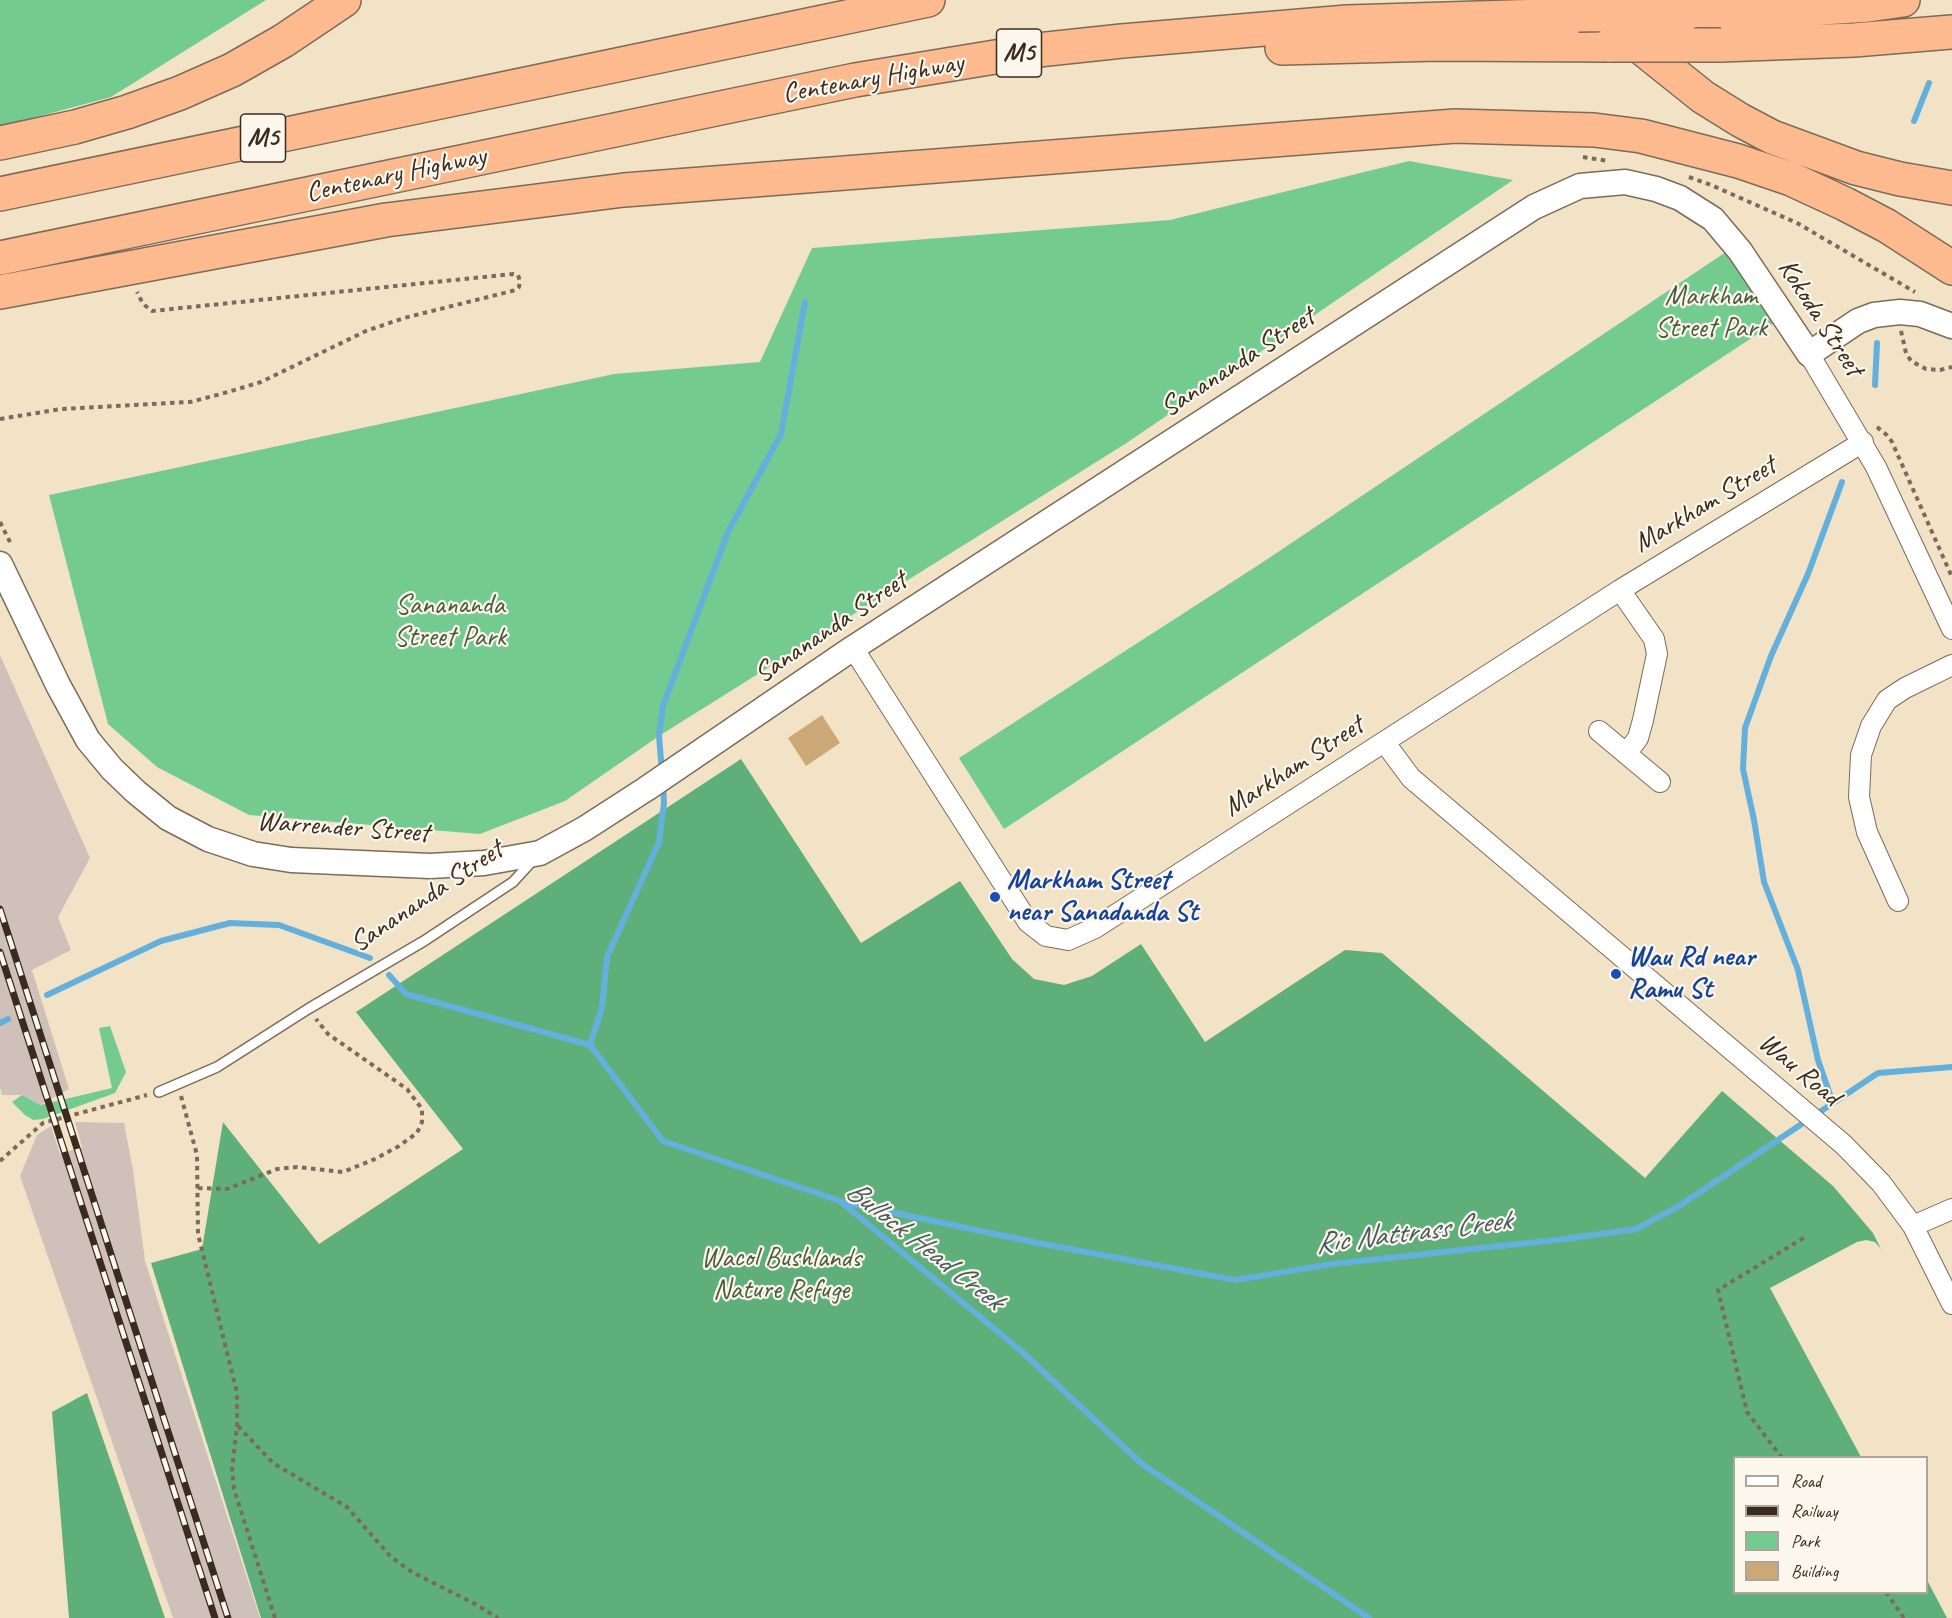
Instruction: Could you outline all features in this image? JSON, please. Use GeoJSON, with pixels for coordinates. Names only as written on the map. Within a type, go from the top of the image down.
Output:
{"type":"FeatureCollection","features":[{"type":"Feature","properties":{"kind":"highway"},"geometry":{"type":"LineString","coordinates":[[0,143],[85,124],[180,93],[231,70],[283,41],[344,0]]}},
{"type":"Feature","properties":{"kind":"highway","name":"M5"},"geometry":{"type":"LineString","coordinates":[[0,194],[928,0]]}},
{"type":"Feature","properties":{"kind":"highway","name":"Centenary Highway"},"geometry":{"type":"LineString","coordinates":[[0,258],[855,80],[1038,50],[1347,22],[1584,7],[1688,13],[1791,10],[1868,5],[1903,0]]}},
{"type":"Feature","properties":{"kind":"highway"},"geometry":{"type":"LineString","coordinates":[[1584,7],[1620,31],[1704,97],[1772,137],[1856,168],[1952,188]]}},
{"type":"Feature","properties":{"kind":"highway"},"geometry":{"type":"LineString","coordinates":[[1184,35],[1223,50],[1437,44],[1721,45],[1854,40],[1952,32]]}},
{"type":"Feature","properties":{"kind":"highway"},"geometry":{"type":"LineString","coordinates":[[0,292],[386,220],[624,190],[1455,126],[1594,130],[1641,136],[1738,160],[1791,179],[1845,204],[1887,226],[1952,268]]}},
{"type":"Feature","properties":{"kind":"street","name":"Kokoda Street"},"geometry":{"type":"LineString","coordinates":[[1534,207],[1580,186],[1625,182],[1656,189],[1680,198],[1713,219],[1740,251],[1804,347],[1863,442],[1952,629]]}},
{"type":"Feature","properties":{"kind":"street","name":"Sanananda Street"},"geometry":{"type":"LineString","coordinates":[[540,853],[584,829],[646,789],[853,648],[1534,207]]}},
{"type":"Feature","properties":{"kind":"street"},"geometry":{"type":"LineString","coordinates":[[1804,347],[1843,313],[1872,303],[1912,300],[1952,312]]}},
{"type":"Feature","properties":{"kind":"street"},"geometry":{"type":"LineString","coordinates":[[1804,347],[1874,315],[1900,312],[1920,314],[1952,326]]}},
{"type":"Feature","properties":{"kind":"street","name":"Markham Street"},"geometry":{"type":"LineString","coordinates":[[853,648],[1028,922],[1046,936],[1068,940],[1095,928],[1620,590],[1863,442]]}},
{"type":"Feature","properties":{"kind":"street","name":"Warrender Street"},"geometry":{"type":"LineString","coordinates":[[0,564],[58,686],[88,740],[112,769],[136,792],[168,818],[208,840],[253,854],[291,860],[430,866],[484,863],[540,853]]}},
{"type":"Feature","properties":{"kind":"street"},"geometry":{"type":"LineString","coordinates":[[1620,590],[1654,639],[1657,654],[1644,720],[1638,738],[1626,754]]}},
{"type":"Feature","properties":{"kind":"street"},"geometry":{"type":"LineString","coordinates":[[1898,901],[1867,832],[1859,797],[1861,755],[1871,726],[1887,700],[1905,688],[1952,665]]}},
{"type":"Feature","properties":{"kind":"street"},"geometry":{"type":"LineString","coordinates":[[1599,731],[1660,782]]}},
{"type":"Feature","properties":{"kind":"street","name":"Wau Road"},"geometry":{"type":"LineString","coordinates":[[1385,743],[1411,778],[1844,1145],[1881,1183],[1913,1226],[1952,1304]]}},
{"type":"Feature","properties":{"kind":"street"},"geometry":{"type":"LineString","coordinates":[[1913,1226],[1952,1209]]}},
{"type":"Feature","properties":{"kind":"lane","name":"Sanananda Street"},"geometry":{"type":"LineString","coordinates":[[159,1092],[217,1067],[308,1009],[424,941],[513,882],[540,853]]}},
{"type":"Feature","properties":{"kind":"path"},"geometry":{"type":"LineString","coordinates":[[1576,156],[1618,162]]}},
{"type":"Feature","properties":{"kind":"path"},"geometry":{"type":"LineString","coordinates":[[1686,176],[1797,223],[1899,283]]}},
{"type":"Feature","properties":{"kind":"path"},"geometry":{"type":"LineString","coordinates":[[0,419],[60,409],[190,402],[221,394],[261,382],[366,331],[404,318],[516,290],[520,281],[518,275],[513,274],[153,311],[143,304],[135,289]]}},
{"type":"Feature","properties":{"kind":"path"},"geometry":{"type":"LineString","coordinates":[[1900,325],[1902,341],[1911,361],[1926,369],[1952,368]]}},
{"type":"Feature","properties":{"kind":"path"},"geometry":{"type":"LineString","coordinates":[[1873,423],[1892,442],[1952,577]]}},
{"type":"Feature","properties":{"kind":"path"},"geometry":{"type":"LineString","coordinates":[[198,1188],[227,1189],[277,1169],[297,1167],[343,1172],[375,1159],[417,1133],[422,1122],[422,1109],[407,1089],[328,1034],[308,1009]]}},
{"type":"Feature","properties":{"kind":"path"},"geometry":{"type":"LineString","coordinates":[[177,1084],[197,1155],[198,1234],[237,1393],[237,1426],[232,1470],[234,1489],[275,1618]]}},
{"type":"Feature","properties":{"kind":"path"},"geometry":{"type":"LineString","coordinates":[[0,1161],[43,1123],[159,1092]]}},
{"type":"Feature","properties":{"kind":"path"},"geometry":{"type":"LineString","coordinates":[[1780,1456],[1747,1412],[1718,1290],[1805,1237]]}},
{"type":"Feature","properties":{"kind":"path"},"geometry":{"type":"LineString","coordinates":[[237,1426],[273,1463],[347,1507],[391,1557],[412,1572],[498,1618]]}},
{"type":"Feature","properties":{"kind":"path"},"geometry":{"type":"LineString","coordinates":[[1887,1594],[1904,1618]]}},
{"type":"Feature","properties":{"kind":"shaded area"},"geometry":{"type":"Polygon","coordinates":[[[0,655],[90,858],[58,917],[71,950],[32,970],[69,1089],[40,1105],[22,1095],[2,1095],[0,1088],[0,655]]]}},
{"type":"Feature","properties":{"kind":"shaded area"},"geometry":{"type":"Polygon","coordinates":[[[75,1122],[124,1123],[133,1170],[145,1261],[260,1618],[173,1618],[20,1176],[37,1135],[51,1126],[60,1154],[82,1147],[75,1122]]]}},
{"type":"Feature","properties":{"kind":"green space"},"geometry":{"type":"Polygon","coordinates":[[[0,0],[266,0],[111,97],[0,127],[0,0]]]}},
{"type":"Feature","properties":{"kind":"green space","name":"Sanananda Street Park"},"geometry":{"type":"Polygon","coordinates":[[[1409,161],[1513,180],[1125,444],[659,736],[565,801],[480,834],[249,815],[157,767],[108,724],[49,495],[614,374],[760,362],[812,248],[1170,220],[1409,161]]]}},
{"type":"Feature","properties":{"kind":"green space","name":"Markham Street Park"},"geometry":{"type":"Polygon","coordinates":[[[1726,252],[1773,324],[1004,829],[959,758],[1260,564],[1726,252]]]}},
{"type":"Feature","properties":{"kind":"green space","name":"Wacol Bushlands Nature Refuge"},"geometry":{"type":"Polygon","coordinates":[[[741,759],[861,943],[960,881],[1012,959],[1034,979],[1064,985],[1092,976],[1141,944],[1205,1042],[1345,950],[1382,953],[1645,1178],[1722,1091],[1833,1186],[1873,1233],[1881,1249],[1875,1242],[1866,1240],[1857,1242],[1770,1288],[1860,1456],[1733,1456],[1733,1594],[1928,1594],[1928,1582],[1947,1618],[261,1618],[151,1263],[202,1249],[223,1122],[319,1244],[463,1149],[356,1012],[741,759]]]}},
{"type":"Feature","properties":{"kind":"green space"},"geometry":{"type":"Polygon","coordinates":[[[110,1026],[126,1072],[115,1093],[43,1119],[33,1120],[12,1102],[22,1095],[40,1105],[112,1088],[99,1028],[110,1026]]]}},
{"type":"Feature","properties":{"kind":"green space"},"geometry":{"type":"Polygon","coordinates":[[[87,1393],[165,1618],[69,1618],[52,1412],[87,1393]]]}},
{"type":"Feature","properties":{"kind":"building"},"geometry":{"type":"Polygon","coordinates":[[[822,715],[840,743],[806,766],[788,738],[822,715]]]}},
{"type":"Feature","properties":{"kind":"waterway"},"geometry":{"type":"LineString","coordinates":[[1914,121],[1929,83]]}},
{"type":"Feature","properties":{"kind":"waterway"},"geometry":{"type":"LineString","coordinates":[[662,772],[659,736],[663,706],[728,532],[781,434],[805,302]]}},
{"type":"Feature","properties":{"kind":"waterway"},"geometry":{"type":"LineString","coordinates":[[1875,385],[1877,343]]}},
{"type":"Feature","properties":{"kind":"waterway"},"geometry":{"type":"LineString","coordinates":[[1833,1103],[1818,1060],[1798,970],[1764,882],[1743,769],[1745,728],[1771,656],[1808,574],[1842,482]]}},
{"type":"Feature","properties":{"kind":"waterway"},"geometry":{"type":"LineString","coordinates":[[590,1045],[602,1007],[607,957],[659,842],[664,803],[663,785]]}},
{"type":"Feature","properties":{"kind":"waterway","name":"Bullock Head Creek"},"geometry":{"type":"LineString","coordinates":[[47,995],[161,941],[230,923],[279,925],[370,958]]}},
{"type":"Feature","properties":{"kind":"waterway","name":"Bullock Head Creek"},"geometry":{"type":"LineString","coordinates":[[389,975],[406,994],[590,1045],[663,1141],[840,1201],[1020,1350],[1142,1464],[1369,1618]]}},
{"type":"Feature","properties":{"kind":"waterway","name":"Bullock Head Creek"},"geometry":{"type":"LineString","coordinates":[[0,1023],[8,1019]]}},
{"type":"Feature","properties":{"kind":"waterway","name":"Ric Nattrass Creek"},"geometry":{"type":"LineString","coordinates":[[843,1202],[1038,1243],[1235,1280],[1332,1264],[1565,1239],[1636,1229],[1679,1206],[1878,1073],[1952,1067]]}},
{"type":"Feature","properties":{"kind":"railway"},"geometry":{"type":"LineString","coordinates":[[0,909],[228,1618]]}},
{"type":"Feature","properties":{"kind":"railway"},"geometry":{"type":"LineString","coordinates":[[0,952],[215,1618]]}},
{"type":"Feature","properties":{"kind":"place","name":"Markham Street near Sanadanda St"},"geometry":{"type":"Point","coordinates":[995,897]}},
{"type":"Feature","properties":{"kind":"place","name":"Wau Rd near Ramu St"},"geometry":{"type":"Point","coordinates":[1616,974]}}]}
